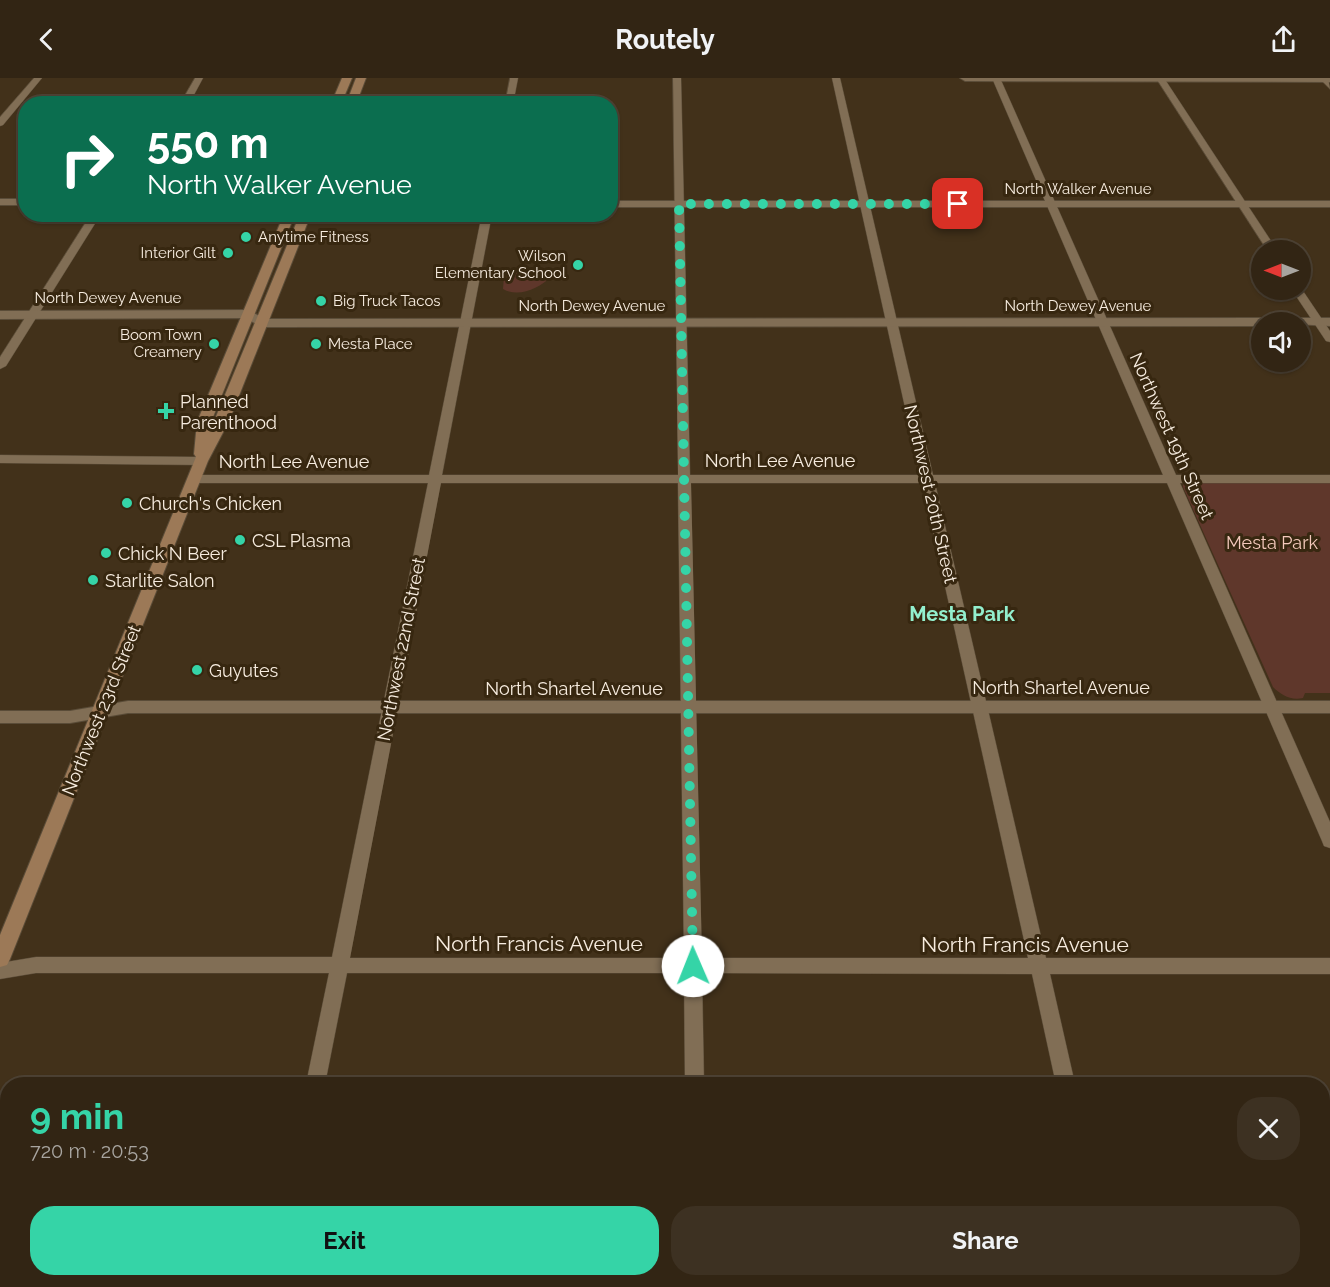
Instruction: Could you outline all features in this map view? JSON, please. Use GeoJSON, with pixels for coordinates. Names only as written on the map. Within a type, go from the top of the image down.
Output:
{"type":"FeatureCollection","features":[{"type":"Feature","properties":{"kind":"main road"},"geometry":{"type":"LineString","coordinates":[[339,96],[347,78]]}},
{"type":"Feature","properties":{"kind":"main road"},"geometry":{"type":"LineString","coordinates":[[354,96],[361,78]]}},
{"type":"Feature","properties":{"kind":"main road","name":"Northwest 23rd Street"},"geometry":{"type":"LineString","coordinates":[[201,461],[204,422],[287,222]]}},
{"type":"Feature","properties":{"kind":"main road","name":"Northwest 23rd Street"},"geometry":{"type":"LineString","coordinates":[[0,959],[201,461],[222,421],[303,222]]}},
{"type":"Feature","properties":{"kind":"street"},"geometry":{"type":"LineString","coordinates":[[23,96],[38,78]]}},
{"type":"Feature","properties":{"kind":"street"},"geometry":{"type":"LineString","coordinates":[[189,96],[199,78]]}},
{"type":"Feature","properties":{"kind":"street"},"geometry":{"type":"LineString","coordinates":[[511,96],[514,78]]}},
{"type":"Feature","properties":{"kind":"street"},"geometry":{"type":"LineString","coordinates":[[677,78],[696,1077]]}},
{"type":"Feature","properties":{"kind":"street","name":"Northwest 20th Street"},"geometry":{"type":"LineString","coordinates":[[836,78],[1064,1077]]}},
{"type":"Feature","properties":{"kind":"street"},"geometry":{"type":"LineString","coordinates":[[965,78],[1327,81]]}},
{"type":"Feature","properties":{"kind":"street","name":"Northwest 19th Street"},"geometry":{"type":"LineString","coordinates":[[996,78],[1330,841]]}},
{"type":"Feature","properties":{"kind":"street"},"geometry":{"type":"LineString","coordinates":[[1160,78],[1265,240]]}},
{"type":"Feature","properties":{"kind":"street"},"geometry":{"type":"LineString","coordinates":[[0,123],[18,102]]}},
{"type":"Feature","properties":{"kind":"street"},"geometry":{"type":"LineString","coordinates":[[0,202],[18,202]]}},
{"type":"Feature","properties":{"kind":"street","name":"North Walker Avenue"},"geometry":{"type":"LineString","coordinates":[[618,204],[1330,204]]}},
{"type":"Feature","properties":{"kind":"street"},"geometry":{"type":"LineString","coordinates":[[0,366],[91,222]]}},
{"type":"Feature","properties":{"kind":"street","name":"Northwest 22nd Street"},"geometry":{"type":"LineString","coordinates":[[317,1077],[485,222]]}},
{"type":"Feature","properties":{"kind":"street"},"geometry":{"type":"LineString","coordinates":[[1305,300],[1324,322],[1330,339]]}},
{"type":"Feature","properties":{"kind":"street"},"geometry":{"type":"LineString","coordinates":[[248,314],[262,323]]}},
{"type":"Feature","properties":{"kind":"street","name":"North Dewey Avenue"},"geometry":{"type":"LineString","coordinates":[[0,315],[248,314]]}},
{"type":"Feature","properties":{"kind":"street","name":"North Dewey Avenue"},"geometry":{"type":"LineString","coordinates":[[262,323],[1324,322]]}},
{"type":"Feature","properties":{"kind":"street","name":"North Lee Avenue"},"geometry":{"type":"LineString","coordinates":[[0,459],[201,461]]}},
{"type":"Feature","properties":{"kind":"street","name":"North Lee Avenue"},"geometry":{"type":"LineString","coordinates":[[194,479],[1330,479]]}},
{"type":"Feature","properties":{"kind":"street","name":"North Shartel Avenue"},"geometry":{"type":"LineString","coordinates":[[0,717],[70,717],[128,707],[1330,707]]}},
{"type":"Feature","properties":{"kind":"street","name":"North Francis Avenue"},"geometry":{"type":"LineString","coordinates":[[0,971],[36,965],[1330,966]]}},
{"type":"Feature","properties":{"kind":"green space"},"geometry":{"type":"Polygon","coordinates":[[[537,268],[551,273],[551,277],[541,285],[522,292],[509,292],[503,289],[504,276],[508,271],[537,268]]]}},
{"type":"Feature","properties":{"kind":"green space","name":"Mesta Park"},"geometry":{"type":"Polygon","coordinates":[[[1330,483],[1330,693],[1305,693],[1303,698],[1294,699],[1283,695],[1273,687],[1183,487],[1183,484],[1330,483]]]}},
{"type":"Feature","properties":{"kind":"place","name":"Anytime Fitness"},"geometry":{"type":"Point","coordinates":[246,237]}},
{"type":"Feature","properties":{"kind":"place","name":"Interior Gilt"},"geometry":{"type":"Point","coordinates":[228,253]}},
{"type":"Feature","properties":{"kind":"place","name":"Wilson Elementary School"},"geometry":{"type":"Point","coordinates":[578,265]}},
{"type":"Feature","properties":{"kind":"place","name":"Big Truck Tacos"},"geometry":{"type":"Point","coordinates":[321,301]}},
{"type":"Feature","properties":{"kind":"place","name":"Boom Town Creamery"},"geometry":{"type":"Point","coordinates":[214,344]}},
{"type":"Feature","properties":{"kind":"place","name":"Mesta Place"},"geometry":{"type":"Point","coordinates":[316,344]}},
{"type":"Feature","properties":{"kind":"place","name":"Planned Parenthood"},"geometry":{"type":"Point","coordinates":[166,411]}},
{"type":"Feature","properties":{"kind":"place","name":"Church's Chicken"},"geometry":{"type":"Point","coordinates":[127,503]}},
{"type":"Feature","properties":{"kind":"place","name":"CSL Plasma"},"geometry":{"type":"Point","coordinates":[240,540]}},
{"type":"Feature","properties":{"kind":"place","name":"Chick N Beer"},"geometry":{"type":"Point","coordinates":[106,553]}},
{"type":"Feature","properties":{"kind":"place","name":"Starlite Salon"},"geometry":{"type":"Point","coordinates":[93,580]}},
{"type":"Feature","properties":{"kind":"place","name":"Guyutes"},"geometry":{"type":"Point","coordinates":[197,670]}},
{"type":"Feature","properties":{"kind":"district","name":"Mesta Park"},"geometry":{"type":"Point","coordinates":[962,614]}},
{"type":"Feature","properties":{"kind":"route"},"geometry":{"type":"LineString","coordinates":[[693,966],[679,204],[958,204]]}}]}
